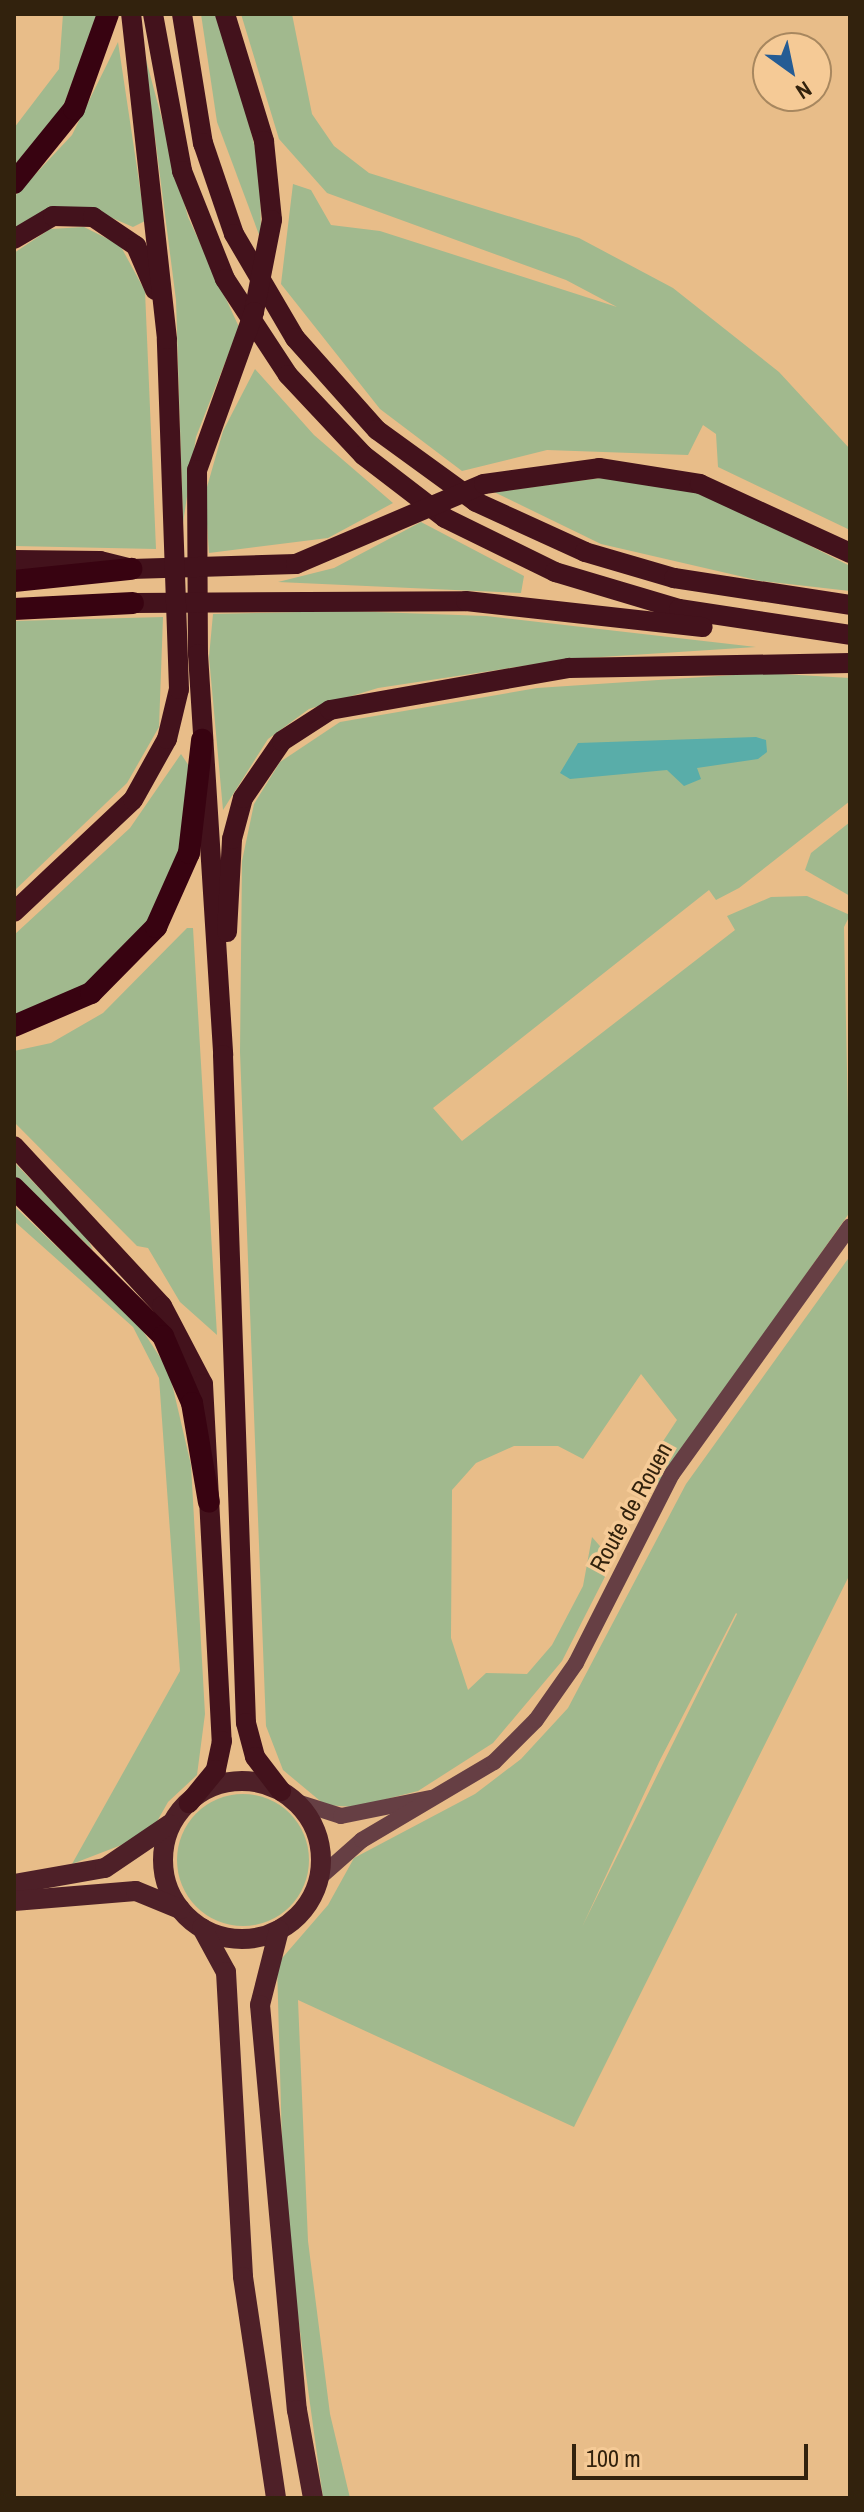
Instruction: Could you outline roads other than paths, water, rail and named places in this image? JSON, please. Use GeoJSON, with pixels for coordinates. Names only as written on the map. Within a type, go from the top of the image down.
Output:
{"type":"FeatureCollection","features":[{"type":"Feature","properties":{"kind":"highway"},"geometry":{"type":"LineString","coordinates":[[14,183],[74,109],[108,14]]}},
{"type":"Feature","properties":{"kind":"highway"},"geometry":{"type":"LineString","coordinates":[[131,14],[185,509],[190,654],[202,740],[223,1055],[246,1723],[255,1757],[288,1796]]}},
{"type":"Feature","properties":{"kind":"highway"},"geometry":{"type":"LineString","coordinates":[[153,14],[182,171],[225,279],[308,401],[414,496],[445,518],[555,572],[646,601],[850,635]]}},
{"type":"Feature","properties":{"kind":"highway"},"geometry":{"type":"LineString","coordinates":[[182,14],[211,172],[265,292],[356,410],[448,485],[476,502],[643,571],[850,605]]}},
{"type":"Feature","properties":{"kind":"highway"},"geometry":{"type":"LineString","coordinates":[[185,509],[204,442],[235,364],[270,246],[270,172],[225,14]]}},
{"type":"Feature","properties":{"kind":"highway"},"geometry":{"type":"LineString","coordinates":[[14,239],[63,214],[116,228],[146,260],[167,339]]}},
{"type":"Feature","properties":{"kind":"highway"},"geometry":{"type":"LineString","coordinates":[[14,581],[131,569],[296,564],[484,484],[583,468],[645,470],[700,484],[850,553]]}},
{"type":"Feature","properties":{"kind":"highway"},"geometry":{"type":"LineString","coordinates":[[14,560],[100,561],[131,569]]}},
{"type":"Feature","properties":{"kind":"highway"},"geometry":{"type":"LineString","coordinates":[[14,609],[133,603],[466,601],[850,645]]}},
{"type":"Feature","properties":{"kind":"highway"},"geometry":{"type":"LineString","coordinates":[[14,912],[124,812],[147,779],[173,723],[190,654]]}},
{"type":"Feature","properties":{"kind":"highway"},"geometry":{"type":"LineString","coordinates":[[223,1055],[229,876],[238,812],[273,750],[309,720],[379,697],[555,669],[661,661],[850,663]]}},
{"type":"Feature","properties":{"kind":"highway"},"geometry":{"type":"LineString","coordinates":[[14,1026],[91,993],[156,927],[189,853],[202,740]]}},
{"type":"Feature","properties":{"kind":"highway"},"geometry":{"type":"LineString","coordinates":[[14,1146],[143,1282],[187,1343],[205,1400],[222,1741],[216,1770],[189,1803]]}},
{"type":"Feature","properties":{"kind":"highway"},"geometry":{"type":"LineString","coordinates":[[14,1188],[163,1336],[192,1403],[209,1502]]}},
{"type":"Feature","properties":{"kind":"main road","name":"Route de Rouen"},"geometry":{"type":"LineString","coordinates":[[319,1878],[362,1840],[443,1795],[494,1762],[559,1690],[672,1474],[850,1226]]}},
{"type":"Feature","properties":{"kind":"main road"},"geometry":{"type":"LineString","coordinates":[[14,1884],[105,1868],[173,1822],[189,1803],[233,1782],[288,1796],[315,1830],[319,1878],[304,1909],[279,1930],[245,1939],[202,1928]]}},
{"type":"Feature","properties":{"kind":"main road","name":"Route de Rouen"},"geometry":{"type":"LineString","coordinates":[[288,1796],[349,1816],[443,1795]]}},
{"type":"Feature","properties":{"kind":"main road"},"geometry":{"type":"LineString","coordinates":[[173,1822],[164,1867],[180,1909]]}},
{"type":"Feature","properties":{"kind":"main road"},"geometry":{"type":"LineString","coordinates":[[14,1901],[136,1891],[180,1909],[202,1928],[226,1972],[243,2277],[276,2498]]}},
{"type":"Feature","properties":{"kind":"main road"},"geometry":{"type":"LineString","coordinates":[[279,1930],[260,2005],[297,2410],[313,2498]]}},
{"type":"Feature","properties":{"kind":"water"},"geometry":{"type":"Polygon","coordinates":[[[756,737],[766,740],[767,752],[758,759],[697,768],[701,779],[684,786],[667,770],[570,779],[560,773],[578,743],[756,737]]]}}]}
